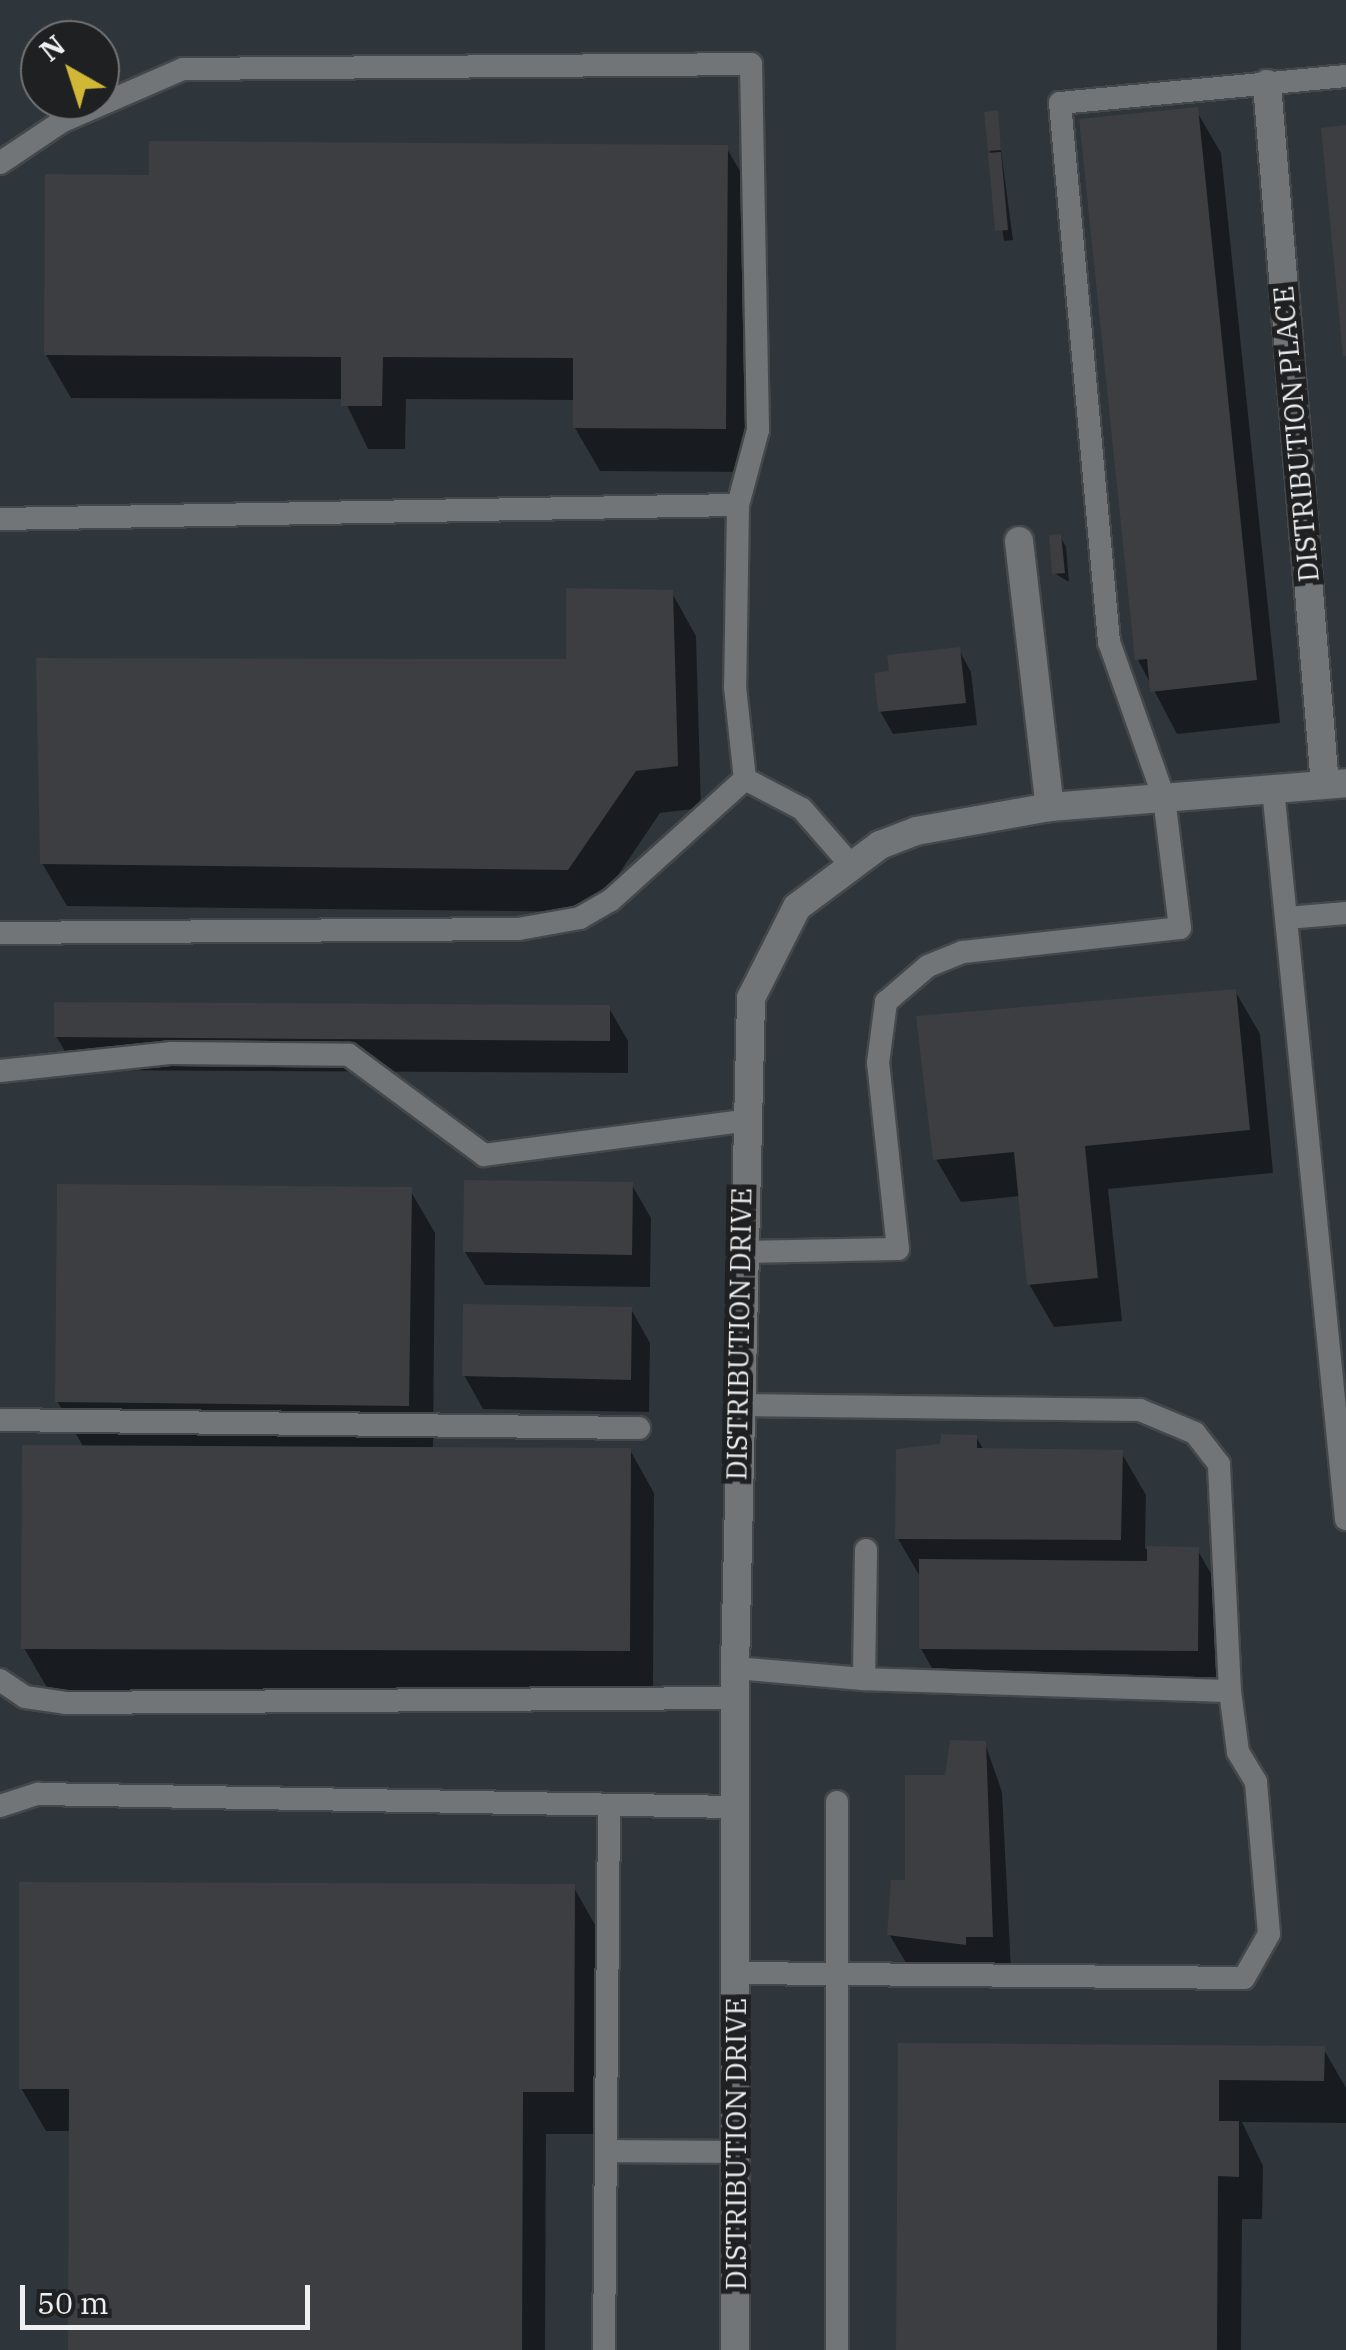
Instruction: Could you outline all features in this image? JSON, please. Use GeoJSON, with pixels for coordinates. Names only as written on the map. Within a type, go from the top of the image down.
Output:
{"type":"FeatureCollection","features":[{"type":"Feature","properties":{"kind":"street","name":"DISTRIBUTION PLACE"},"geometry":{"type":"LineString","coordinates":[[1267,84],[1336,784]]}},
{"type":"Feature","properties":{"kind":"street"},"geometry":{"type":"LineString","coordinates":[[1019,541],[1050,808]]}},
{"type":"Feature","properties":{"kind":"street","name":"DISTRIBUTION DRIVE"},"geometry":{"type":"LineString","coordinates":[[735,2350],[734,1668],[743,1041],[766,958],[796,906],[850,864],[916,830],[1050,808],[1336,784]]}},
{"type":"Feature","properties":{"kind":"lane"},"geometry":{"type":"LineString","coordinates":[[0,163],[61,122],[183,69],[751,64],[758,430],[738,505],[736,686],[745,780]]}},
{"type":"Feature","properties":{"kind":"lane"},"geometry":{"type":"LineString","coordinates":[[740,1252],[898,1249],[878,1062],[886,1002],[928,966],[963,952],[1180,928],[1164,798],[1109,642],[1060,103],[1346,76]]}},
{"type":"Feature","properties":{"kind":"lane"},"geometry":{"type":"LineString","coordinates":[[0,519],[738,505]]}},
{"type":"Feature","properties":{"kind":"lane"},"geometry":{"type":"LineString","coordinates":[[745,780],[802,809],[850,864]]}},
{"type":"Feature","properties":{"kind":"lane"},"geometry":{"type":"LineString","coordinates":[[0,933],[518,929],[580,918],[745,780]]}},
{"type":"Feature","properties":{"kind":"lane"},"geometry":{"type":"LineString","coordinates":[[1273,789],[1346,1519]]}},
{"type":"Feature","properties":{"kind":"lane"},"geometry":{"type":"LineString","coordinates":[[1287,918],[1346,913]]}},
{"type":"Feature","properties":{"kind":"lane"},"geometry":{"type":"LineString","coordinates":[[0,1071],[172,1053],[349,1055],[484,1155],[742,1121]]}},
{"type":"Feature","properties":{"kind":"lane"},"geometry":{"type":"LineString","coordinates":[[736,1973],[1244,1978],[1268,1934],[1256,1782],[1238,1752],[1230,1691],[1219,1464],[1195,1432],[1140,1410],[738,1405]]}},
{"type":"Feature","properties":{"kind":"lane"},"geometry":{"type":"LineString","coordinates":[[0,1420],[638,1428]]}},
{"type":"Feature","properties":{"kind":"lane"},"geometry":{"type":"LineString","coordinates":[[864,1679],[866,1550]]}},
{"type":"Feature","properties":{"kind":"lane"},"geometry":{"type":"LineString","coordinates":[[734,1668],[864,1679],[1230,1691]]}},
{"type":"Feature","properties":{"kind":"lane"},"geometry":{"type":"LineString","coordinates":[[0,1680],[25,1698],[66,1703],[735,1698]]}},
{"type":"Feature","properties":{"kind":"lane"},"geometry":{"type":"LineString","coordinates":[[0,1806],[38,1794],[736,1807]]}},
{"type":"Feature","properties":{"kind":"lane"},"geometry":{"type":"LineString","coordinates":[[836,1802],[837,2350]]}},
{"type":"Feature","properties":{"kind":"lane"},"geometry":{"type":"LineString","coordinates":[[604,2350],[609,1806]]}},
{"type":"Feature","properties":{"kind":"lane"},"geometry":{"type":"LineString","coordinates":[[606,2151],[736,2152]]}},
{"type":"Feature","properties":{"kind":"shaded area"},"geometry":{"type":"Polygon","coordinates":[[[0,0],[1346,0],[1346,2350],[0,2350],[0,0]]]}},
{"type":"Feature","properties":{"kind":"building"},"geometry":{"type":"Polygon","coordinates":[[[1198,107],[1257,680],[1150,692],[1147,659],[1135,660],[1079,119],[1198,107]]]}},
{"type":"Feature","properties":{"kind":"building"},"geometry":{"type":"Polygon","coordinates":[[[998,110],[1001,150],[988,151],[984,112],[998,110]]]}},
{"type":"Feature","properties":{"kind":"building"},"geometry":{"type":"Polygon","coordinates":[[[1346,125],[1346,356],[1343,356],[1321,128],[1346,125]]]}},
{"type":"Feature","properties":{"kind":"building"},"geometry":{"type":"Polygon","coordinates":[[[149,141],[728,145],[726,429],[573,428],[573,358],[383,357],[382,406],[341,406],[341,357],[44,355],[45,174],[149,175],[149,141]]]}},
{"type":"Feature","properties":{"kind":"building"},"geometry":{"type":"Polygon","coordinates":[[[1001,152],[1008,230],[995,231],[988,153],[1001,152]]]}},
{"type":"Feature","properties":{"kind":"building"},"geometry":{"type":"Polygon","coordinates":[[[1061,534],[1065,573],[1052,574],[1049,535],[1061,534]]]}},
{"type":"Feature","properties":{"kind":"building"},"geometry":{"type":"Polygon","coordinates":[[[566,588],[673,590],[678,766],[636,771],[568,870],[40,864],[36,658],[566,659],[566,588]]]}},
{"type":"Feature","properties":{"kind":"building"},"geometry":{"type":"Polygon","coordinates":[[[960,647],[966,703],[878,712],[874,673],[889,671],[887,655],[960,647]]]}},
{"type":"Feature","properties":{"kind":"building"},"geometry":{"type":"Polygon","coordinates":[[[1236,989],[1250,1130],[1085,1146],[1098,1278],[1027,1285],[1014,1152],[933,1160],[916,1016],[1236,989]]]}},
{"type":"Feature","properties":{"kind":"building"},"geometry":{"type":"Polygon","coordinates":[[[54,1002],[610,1005],[610,1041],[54,1037],[54,1002]]]}},
{"type":"Feature","properties":{"kind":"building"},"geometry":{"type":"Polygon","coordinates":[[[464,1180],[633,1182],[632,1255],[463,1252],[464,1180]]]}},
{"type":"Feature","properties":{"kind":"building"},"geometry":{"type":"Polygon","coordinates":[[[57,1184],[412,1187],[409,1406],[55,1402],[57,1184]]]}},
{"type":"Feature","properties":{"kind":"building"},"geometry":{"type":"Polygon","coordinates":[[[463,1304],[632,1307],[631,1380],[462,1376],[463,1304]]]}},
{"type":"Feature","properties":{"kind":"building"},"geometry":{"type":"Polygon","coordinates":[[[941,1434],[977,1435],[977,1448],[1123,1450],[1121,1540],[895,1539],[896,1449],[940,1444],[941,1434]]]}},
{"type":"Feature","properties":{"kind":"building"},"geometry":{"type":"Polygon","coordinates":[[[22,1445],[631,1448],[630,1651],[21,1649],[22,1445]]]}},
{"type":"Feature","properties":{"kind":"building"},"geometry":{"type":"Polygon","coordinates":[[[1147,1546],[1199,1547],[1198,1651],[919,1649],[919,1559],[1147,1561],[1147,1546]]]}},
{"type":"Feature","properties":{"kind":"building"},"geometry":{"type":"Polygon","coordinates":[[[950,1740],[986,1741],[993,1937],[966,1937],[966,1945],[887,1935],[891,1880],[905,1880],[905,1775],[945,1775],[950,1740]]]}},
{"type":"Feature","properties":{"kind":"building"},"geometry":{"type":"Polygon","coordinates":[[[19,1882],[575,1884],[574,2092],[523,2092],[522,2350],[68,2350],[69,2089],[19,2089],[19,1882]]]}},
{"type":"Feature","properties":{"kind":"building"},"geometry":{"type":"Polygon","coordinates":[[[898,2043],[1325,2046],[1324,2081],[1219,2080],[1219,2121],[1239,2121],[1239,2177],[1218,2176],[1217,2350],[896,2350],[898,2043]]]}}]}
